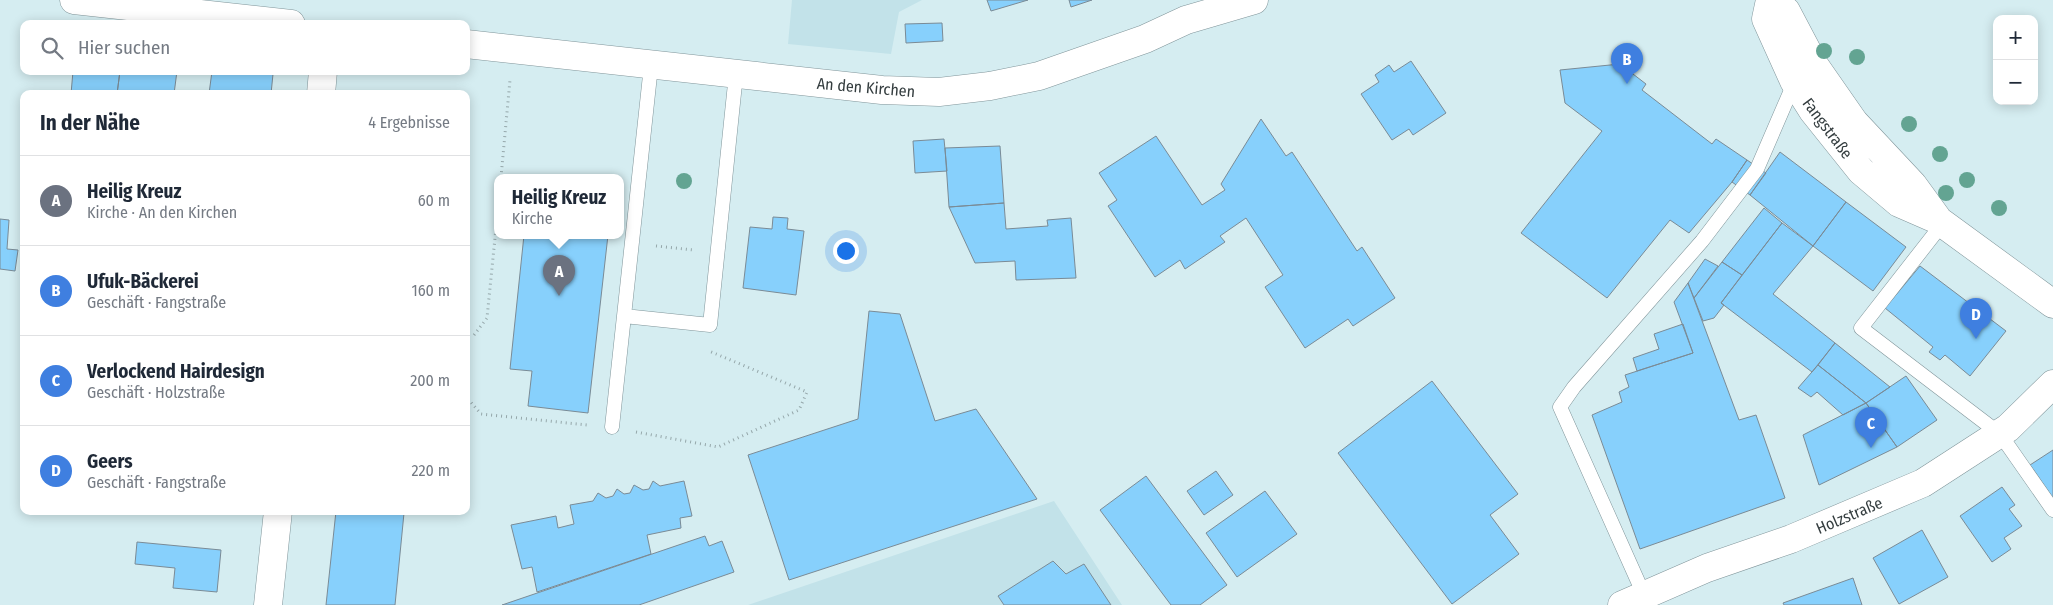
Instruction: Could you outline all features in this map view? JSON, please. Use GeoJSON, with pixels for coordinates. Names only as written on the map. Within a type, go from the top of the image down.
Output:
{"type":"FeatureCollection","features":[{"type":"Feature","properties":{"kind":"street"},"geometry":{"type":"LineString","coordinates":[[74,0],[255,20]]}},
{"type":"Feature","properties":{"kind":"street","name":"An den Kirchen"},"geometry":{"type":"LineString","coordinates":[[470,44],[651,66],[882,90],[939,92],[990,86],[1039,76],[1145,39],[1186,20],[1254,0]]}},
{"type":"Feature","properties":{"kind":"street","name":"Fangstraße"},"geometry":{"type":"LineString","coordinates":[[1770,0],[1786,11],[1805,74],[1854,122],[1913,186],[1940,221],[2053,304]]}},
{"type":"Feature","properties":{"kind":"street"},"geometry":{"type":"LineString","coordinates":[[321,90],[323,75]]}},
{"type":"Feature","properties":{"kind":"street","name":"Holzstraße"},"geometry":{"type":"LineString","coordinates":[[1633,600],[1707,568],[1791,540],[1922,483],[2008,428],[2053,384]]}},
{"type":"Feature","properties":{"kind":"street"},"geometry":{"type":"LineString","coordinates":[[268,605],[278,515]]}},
{"type":"Feature","properties":{"kind":"lane"},"geometry":{"type":"LineString","coordinates":[[612,427],[651,66]]}},
{"type":"Feature","properties":{"kind":"lane"},"geometry":{"type":"LineString","coordinates":[[624,316],[710,326],[736,74]]}},
{"type":"Feature","properties":{"kind":"lane"},"geometry":{"type":"LineString","coordinates":[[1633,600],[1560,407],[1574,388],[1702,241],[1757,169],[1805,74]]}},
{"type":"Feature","properties":{"kind":"lane"},"geometry":{"type":"LineString","coordinates":[[1940,221],[1862,328],[2000,434],[2053,510]]}},
{"type":"Feature","properties":{"kind":"path"},"geometry":{"type":"LineString","coordinates":[[501,174],[514,50]]}},
{"type":"Feature","properties":{"kind":"path"},"geometry":{"type":"LineString","coordinates":[[474,335],[487,318],[495,239]]}},
{"type":"Feature","properties":{"kind":"path"},"geometry":{"type":"LineString","coordinates":[[631,244],[717,253]]}},
{"type":"Feature","properties":{"kind":"path"},"geometry":{"type":"LineString","coordinates":[[470,402],[481,414],[612,427],[718,447],[799,410],[807,392],[709,350],[710,326]]}},
{"type":"Feature","properties":{"kind":"shaded area"},"geometry":{"type":"Polygon","coordinates":[[[792,0],[922,0],[899,12],[891,54],[788,44],[792,0]]]}},
{"type":"Feature","properties":{"kind":"shaded area"},"geometry":{"type":"Polygon","coordinates":[[[1054,501],[1122,605],[748,605],[1054,501]]]}},
{"type":"Feature","properties":{"kind":"building"},"geometry":{"type":"Polygon","coordinates":[[[987,0],[1028,0],[991,11],[987,0]]]}},
{"type":"Feature","properties":{"kind":"building"},"geometry":{"type":"Polygon","coordinates":[[[1069,0],[1092,0],[1071,7],[1069,0]]]}},
{"type":"Feature","properties":{"kind":"building"},"geometry":{"type":"Polygon","coordinates":[[[942,23],[943,41],[906,43],[905,24],[942,23]]]}},
{"type":"Feature","properties":{"kind":"building"},"geometry":{"type":"Polygon","coordinates":[[[1411,61],[1446,113],[1413,135],[1409,129],[1392,140],[1361,94],[1379,82],[1375,75],[1389,65],[1394,72],[1411,61]]]}},
{"type":"Feature","properties":{"kind":"building"},"geometry":{"type":"Polygon","coordinates":[[[1620,64],[1646,84],[1642,90],[1712,144],[1716,139],[1747,160],[1732,182],[1689,233],[1670,220],[1607,298],[1521,233],[1602,131],[1565,103],[1560,70],[1620,64]]]}},
{"type":"Feature","properties":{"kind":"building"},"geometry":{"type":"Polygon","coordinates":[[[73,75],[119,75],[118,90],[71,90],[73,75]]]}},
{"type":"Feature","properties":{"kind":"building"},"geometry":{"type":"Polygon","coordinates":[[[119,75],[176,75],[175,90],[118,90],[119,75]]]}},
{"type":"Feature","properties":{"kind":"building"},"geometry":{"type":"Polygon","coordinates":[[[211,75],[273,75],[271,90],[210,90],[211,75]]]}},
{"type":"Feature","properties":{"kind":"building"},"geometry":{"type":"Polygon","coordinates":[[[1261,119],[1286,156],[1292,152],[1357,251],[1362,247],[1395,298],[1353,326],[1348,319],[1305,348],[1265,287],[1283,275],[1246,218],[1220,236],[1225,242],[1185,269],[1180,260],[1155,277],[1108,206],[1117,200],[1099,173],[1156,136],[1202,205],[1225,190],[1221,184],[1261,119]]]}},
{"type":"Feature","properties":{"kind":"building"},"geometry":{"type":"Polygon","coordinates":[[[944,139],[947,171],[915,173],[913,141],[944,139]]]}},
{"type":"Feature","properties":{"kind":"building"},"geometry":{"type":"Polygon","coordinates":[[[1000,146],[1004,203],[949,207],[945,148],[1000,146]]]}},
{"type":"Feature","properties":{"kind":"building"},"geometry":{"type":"Polygon","coordinates":[[[1780,152],[1846,202],[1813,246],[1750,195],[1780,152]]]}},
{"type":"Feature","properties":{"kind":"building"},"geometry":{"type":"Polygon","coordinates":[[[1747,160],[1766,173],[1750,195],[1732,182],[1747,160]]]}},
{"type":"Feature","properties":{"kind":"building"},"geometry":{"type":"Polygon","coordinates":[[[1846,202],[1906,247],[1873,291],[1813,246],[1846,202]]]}},
{"type":"Feature","properties":{"kind":"building"},"geometry":{"type":"Polygon","coordinates":[[[1004,203],[1006,229],[1048,226],[1047,220],[1071,218],[1076,278],[1016,280],[1015,261],[975,263],[949,207],[1004,203]]]}},
{"type":"Feature","properties":{"kind":"building"},"geometry":{"type":"Polygon","coordinates":[[[1764,208],[1782,223],[1742,275],[1722,262],[1764,208]]]}},
{"type":"Feature","properties":{"kind":"building"},"geometry":{"type":"Polygon","coordinates":[[[773,217],[788,218],[787,229],[804,231],[796,295],[743,288],[750,227],[772,229],[773,217]]]}},
{"type":"Feature","properties":{"kind":"building"},"geometry":{"type":"Polygon","coordinates":[[[0,219],[9,220],[7,249],[18,250],[15,271],[0,269],[0,219]]]}},
{"type":"Feature","properties":{"kind":"building"},"geometry":{"type":"Polygon","coordinates":[[[1782,223],[1813,246],[1773,294],[1835,343],[1812,372],[1721,303],[1782,223]]]}},
{"type":"Feature","properties":{"kind":"building"},"geometry":{"type":"Polygon","coordinates":[[[524,239],[608,239],[588,413],[528,406],[532,371],[510,369],[524,239]]]}},
{"type":"Feature","properties":{"kind":"building"},"geometry":{"type":"Polygon","coordinates":[[[1705,259],[1718,266],[1694,298],[1688,283],[1705,259]]]}},
{"type":"Feature","properties":{"kind":"building"},"geometry":{"type":"Polygon","coordinates":[[[1722,262],[1742,275],[1721,303],[1724,305],[1714,318],[1703,321],[1694,298],[1722,262]]]}},
{"type":"Feature","properties":{"kind":"building"},"geometry":{"type":"Polygon","coordinates":[[[1920,266],[2006,331],[1970,376],[1945,355],[1940,360],[1929,352],[1933,347],[1885,308],[1920,266]]]}},
{"type":"Feature","properties":{"kind":"building"},"geometry":{"type":"Polygon","coordinates":[[[1688,283],[1739,420],[1756,415],[1785,498],[1640,549],[1592,415],[1622,402],[1619,392],[1629,387],[1625,375],[1693,353],[1674,302],[1688,283]]]}},
{"type":"Feature","properties":{"kind":"building"},"geometry":{"type":"Polygon","coordinates":[[[869,311],[900,314],[935,421],[976,409],[1037,499],[789,580],[748,455],[858,419],[869,311]]]}},
{"type":"Feature","properties":{"kind":"building"},"geometry":{"type":"Polygon","coordinates":[[[1683,324],[1693,353],[1637,371],[1633,358],[1659,349],[1654,334],[1683,324]]]}},
{"type":"Feature","properties":{"kind":"building"},"geometry":{"type":"Polygon","coordinates":[[[1835,343],[1890,387],[1866,403],[1818,365],[1835,343]]]}},
{"type":"Feature","properties":{"kind":"building"},"geometry":{"type":"Polygon","coordinates":[[[1818,365],[1866,403],[1843,415],[1817,392],[1811,397],[1798,388],[1818,365]]]}},
{"type":"Feature","properties":{"kind":"building"},"geometry":{"type":"Polygon","coordinates":[[[1906,376],[1937,420],[1897,447],[1866,403],[1906,376]]]}},
{"type":"Feature","properties":{"kind":"building"},"geometry":{"type":"Polygon","coordinates":[[[1432,381],[1518,494],[1490,515],[1519,554],[1452,604],[1338,453],[1432,381]]]}},
{"type":"Feature","properties":{"kind":"building"},"geometry":{"type":"Polygon","coordinates":[[[1866,403],[1897,447],[1819,485],[1803,435],[1866,403]]]}},
{"type":"Feature","properties":{"kind":"building"},"geometry":{"type":"Polygon","coordinates":[[[2053,450],[2053,498],[2030,465],[2053,450]]]}},
{"type":"Feature","properties":{"kind":"building"},"geometry":{"type":"Polygon","coordinates":[[[1216,471],[1233,495],[1204,515],[1187,491],[1216,471]]]}},
{"type":"Feature","properties":{"kind":"building"},"geometry":{"type":"Polygon","coordinates":[[[1146,476],[1227,585],[1200,605],[1171,605],[1100,510],[1146,476]]]}},
{"type":"Feature","properties":{"kind":"building"},"geometry":{"type":"Polygon","coordinates":[[[653,481],[660,486],[684,481],[692,516],[680,518],[681,528],[647,535],[651,554],[537,592],[532,567],[522,569],[511,525],[556,516],[558,528],[574,524],[570,505],[593,501],[598,493],[606,498],[613,496],[617,489],[624,494],[630,493],[634,485],[643,490],[649,489],[653,481]]]}},
{"type":"Feature","properties":{"kind":"building"},"geometry":{"type":"Polygon","coordinates":[[[2002,487],[2015,505],[2009,509],[2022,526],[2004,538],[2011,549],[1992,562],[1960,516],[2002,487]]]}},
{"type":"Feature","properties":{"kind":"building"},"geometry":{"type":"Polygon","coordinates":[[[1265,491],[1297,534],[1237,577],[1206,533],[1265,491]]]}},
{"type":"Feature","properties":{"kind":"building"},"geometry":{"type":"Polygon","coordinates":[[[336,515],[404,515],[395,605],[326,605],[336,515]]]}},
{"type":"Feature","properties":{"kind":"building"},"geometry":{"type":"Polygon","coordinates":[[[1922,530],[1948,577],[1899,604],[1873,558],[1922,530]]]}},
{"type":"Feature","properties":{"kind":"building"},"geometry":{"type":"Polygon","coordinates":[[[705,536],[709,546],[722,541],[734,572],[639,605],[502,605],[705,536]]]}},
{"type":"Feature","properties":{"kind":"building"},"geometry":{"type":"Polygon","coordinates":[[[137,542],[221,550],[217,592],[173,588],[175,568],[135,564],[137,542]]]}},
{"type":"Feature","properties":{"kind":"building"},"geometry":{"type":"Polygon","coordinates":[[[1053,561],[1066,574],[1084,564],[1111,605],[1004,605],[998,596],[1053,561]]]}},
{"type":"Feature","properties":{"kind":"building"},"geometry":{"type":"Polygon","coordinates":[[[1853,578],[1862,605],[1784,605],[1783,603],[1853,578]]]}},
{"type":"Feature","properties":{"kind":"place","name":"Ufuk-Bäckerei"},"geometry":{"type":"Point","coordinates":[1627,84]}},
{"type":"Feature","properties":{"kind":"place","name":"Heilig Kreuz"},"geometry":{"type":"Point","coordinates":[559,296]}},
{"type":"Feature","properties":{"kind":"place","name":"Geers"},"geometry":{"type":"Point","coordinates":[1976,339]}},
{"type":"Feature","properties":{"kind":"place","name":"Verlockend Hairdesign"},"geometry":{"type":"Point","coordinates":[1871,448]}}]}
